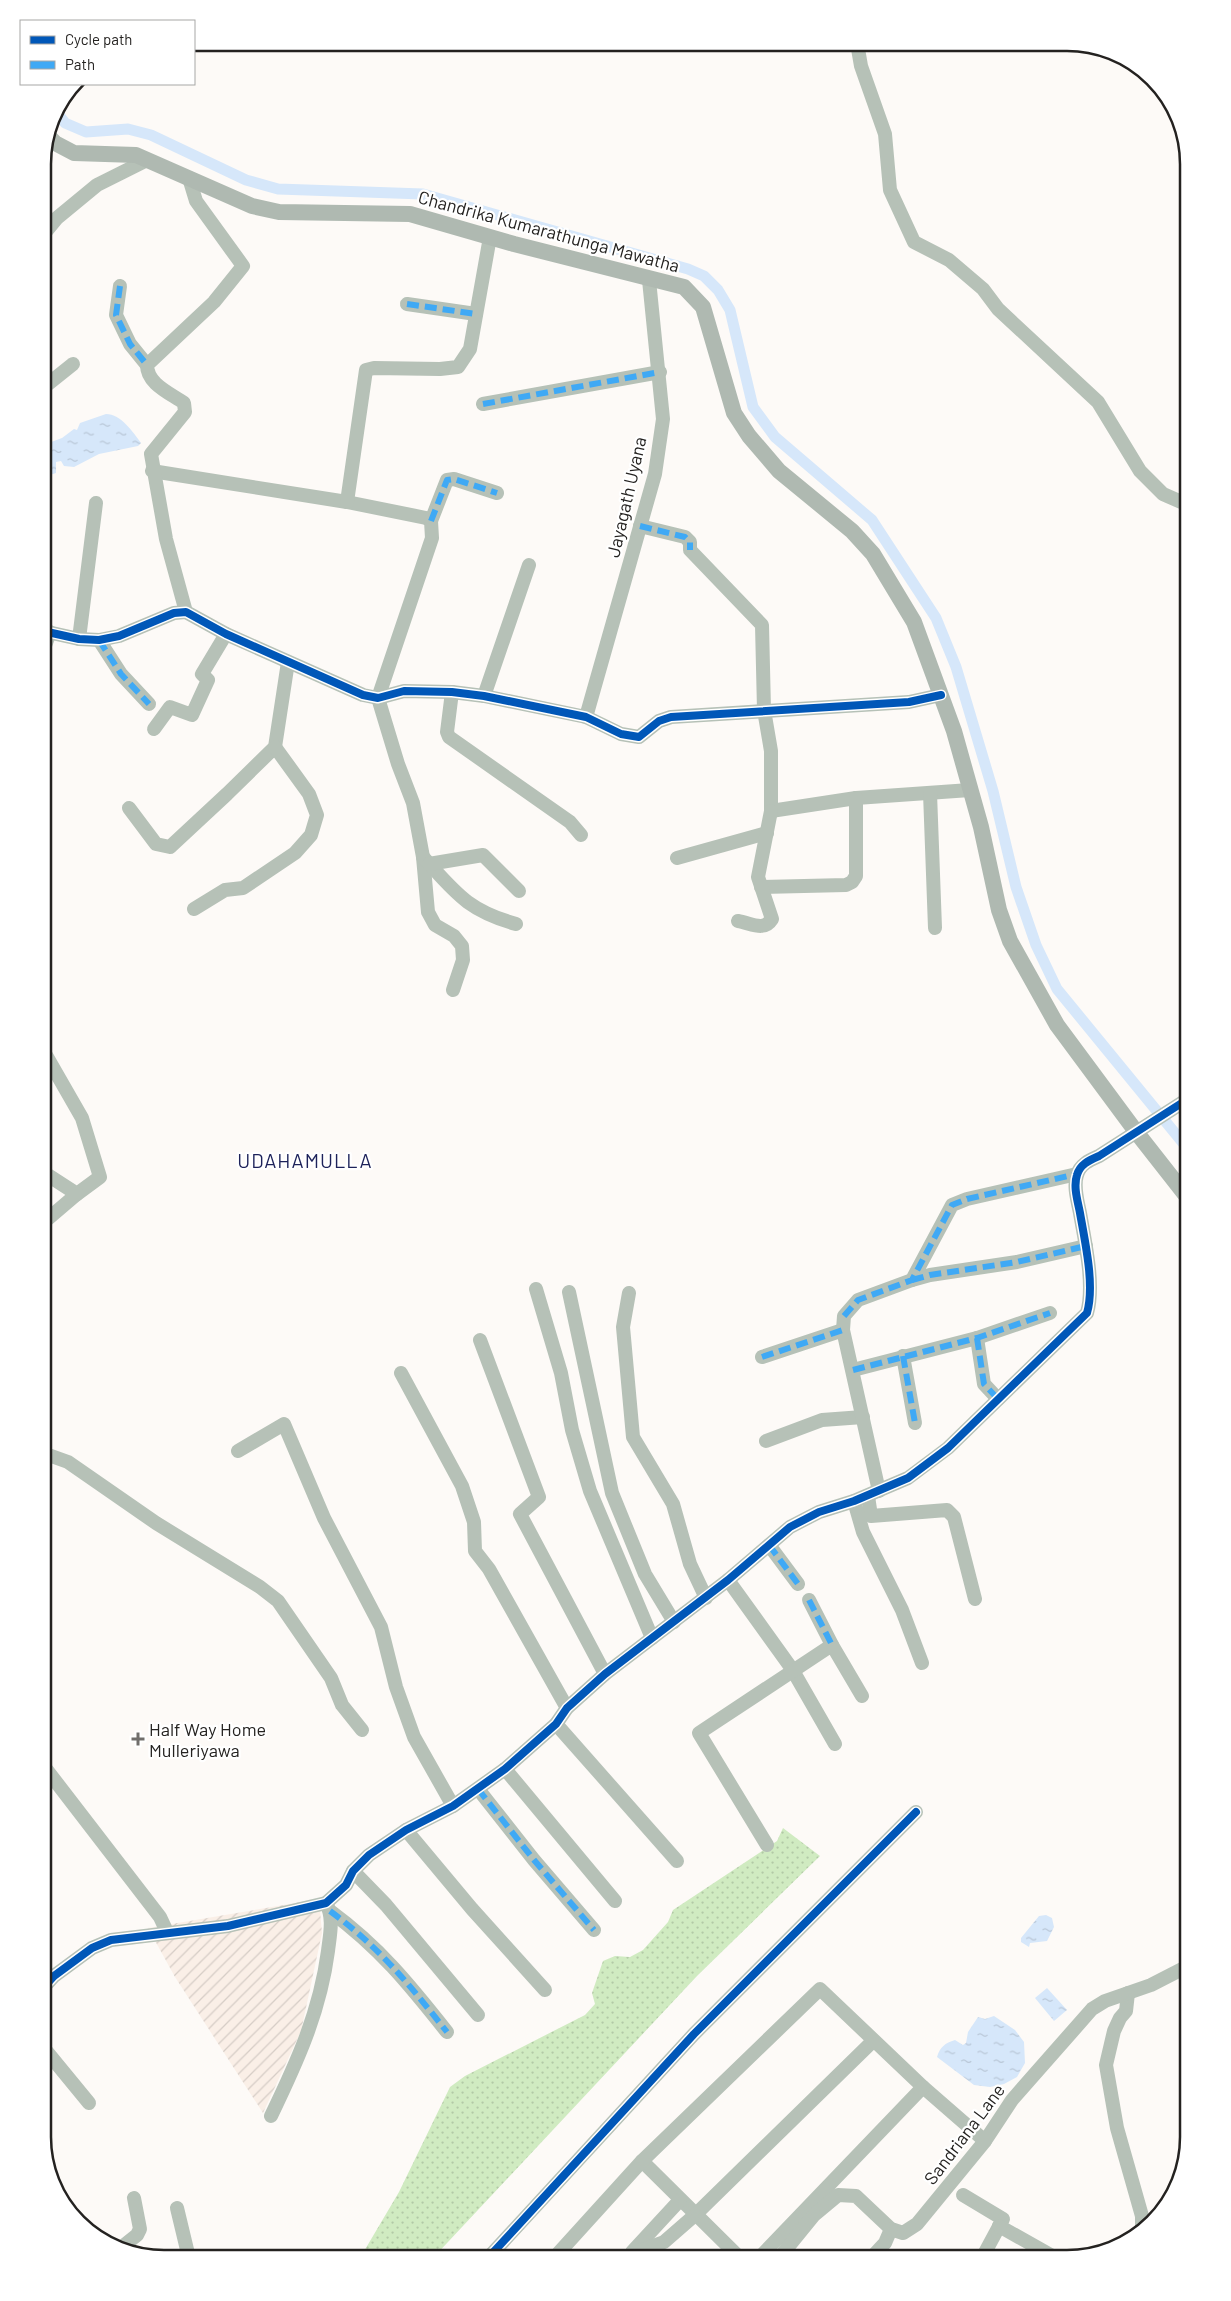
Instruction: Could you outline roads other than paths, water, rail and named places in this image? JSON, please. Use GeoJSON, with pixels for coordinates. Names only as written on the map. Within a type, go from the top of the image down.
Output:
{"type":"FeatureCollection","features":[{"type":"Feature","properties":{"kind":"main road","name":"Chandrika Kumarathunga Mawatha"},"geometry":{"type":"LineString","coordinates":[[53,141],[74,153],[136,155],[252,206],[279,212],[410,214],[649,280],[684,287],[703,307],[734,413],[749,436],[780,471],[852,531],[872,554],[914,622],[954,731],[981,827],[999,910],[1010,941],[1057,1025],[1142,1130],[1180,1186]]}},
{"type":"Feature","properties":{"kind":"street"},"geometry":{"type":"LineString","coordinates":[[858,51],[861,66],[884,134],[890,190],[914,242],[949,260],[983,289],[998,309],[1098,402],[1140,471],[1163,494],[1180,502]]}},
{"type":"Feature","properties":{"kind":"street"},"geometry":{"type":"LineString","coordinates":[[51,225],[57,218],[97,185],[147,160]]}},
{"type":"Feature","properties":{"kind":"street"},"geometry":{"type":"LineString","coordinates":[[147,365],[214,302],[243,266],[196,201],[189,178]]}},
{"type":"Feature","properties":{"kind":"street"},"geometry":{"type":"LineString","coordinates":[[347,502],[362,382],[366,370],[374,368],[440,369],[458,366],[470,350],[490,237]]}},
{"type":"Feature","properties":{"kind":"street","name":"Jayagath Uyana"},"geometry":{"type":"LineString","coordinates":[[586,717],[655,474],[663,419],[660,372],[649,280]]}},
{"type":"Feature","properties":{"kind":"street"},"geometry":{"type":"LineString","coordinates":[[120,286],[116,315],[130,344],[147,365],[147,374],[155,384],[184,403],[185,412],[150,454],[166,539],[186,612]]}},
{"type":"Feature","properties":{"kind":"street"},"geometry":{"type":"LineString","coordinates":[[407,304],[476,314]]}},
{"type":"Feature","properties":{"kind":"street"},"geometry":{"type":"LineString","coordinates":[[51,382],[73,364]]}},
{"type":"Feature","properties":{"kind":"street"},"geometry":{"type":"LineString","coordinates":[[483,404],[660,372]]}},
{"type":"Feature","properties":{"kind":"street"},"geometry":{"type":"LineString","coordinates":[[152,471],[347,502],[426,518],[431,522]]}},
{"type":"Feature","properties":{"kind":"street"},"geometry":{"type":"LineString","coordinates":[[453,990],[463,960],[462,946],[454,936],[435,925],[428,912],[426,860],[413,803],[398,764],[378,698],[432,538],[431,522],[447,480],[454,479],[497,493]]}},
{"type":"Feature","properties":{"kind":"street"},"geometry":{"type":"LineString","coordinates":[[79,639],[96,503]]}},
{"type":"Feature","properties":{"kind":"street"},"geometry":{"type":"LineString","coordinates":[[640,526],[685,537],[690,542],[690,550],[762,625],[764,710],[771,750],[771,810],[758,877],[772,919],[769,925],[763,927],[738,921]]}},
{"type":"Feature","properties":{"kind":"street"},"geometry":{"type":"LineString","coordinates":[[484,696],[529,565]]}},
{"type":"Feature","properties":{"kind":"street"},"geometry":{"type":"LineString","coordinates":[[51,632],[79,639],[100,640],[119,636],[174,613],[186,612],[226,634],[363,695],[378,698],[404,691],[452,692],[484,696],[586,717],[621,734],[639,737],[659,721],[671,717],[909,702],[941,695]]}},
{"type":"Feature","properties":{"kind":"street"},"geometry":{"type":"LineString","coordinates":[[154,729],[170,706],[192,715],[208,680],[202,674],[226,634]]}},
{"type":"Feature","properties":{"kind":"street"},"geometry":{"type":"LineString","coordinates":[[100,640],[121,674],[149,704]]}},
{"type":"Feature","properties":{"kind":"street"},"geometry":{"type":"LineString","coordinates":[[129,808],[156,844],[170,847],[275,746],[288,662]]}},
{"type":"Feature","properties":{"kind":"street"},"geometry":{"type":"LineString","coordinates":[[452,692],[446,732],[449,738],[570,822],[581,834]]}},
{"type":"Feature","properties":{"kind":"street"},"geometry":{"type":"LineString","coordinates":[[194,909],[225,890],[243,888],[295,853],[311,836],[317,815],[309,794],[275,746]]}},
{"type":"Feature","properties":{"kind":"street"},"geometry":{"type":"LineString","coordinates":[[771,810],[856,798],[970,790]]}},
{"type":"Feature","properties":{"kind":"street"},"geometry":{"type":"LineString","coordinates":[[930,793],[935,928]]}},
{"type":"Feature","properties":{"kind":"street"},"geometry":{"type":"LineString","coordinates":[[761,887],[846,885],[852,882],[856,876],[856,798]]}},
{"type":"Feature","properties":{"kind":"street"},"geometry":{"type":"LineString","coordinates":[[677,858],[767,833]]}},
{"type":"Feature","properties":{"kind":"street"},"geometry":{"type":"LineString","coordinates":[[426,860],[483,855],[520,890]]}},
{"type":"Feature","properties":{"kind":"street"},"geometry":{"type":"LineString","coordinates":[[426,860],[459,897],[473,908],[516,924]]}},
{"type":"Feature","properties":{"kind":"street"},"geometry":{"type":"LineString","coordinates":[[51,1064],[82,1118],[100,1177],[51,1216]]}},
{"type":"Feature","properties":{"kind":"street"},"geometry":{"type":"LineString","coordinates":[[51,1979],[92,1948],[111,1940],[228,1926],[328,1907],[346,1885],[353,1872],[369,1855],[406,1830],[452,1806],[505,1769],[556,1724],[567,1708],[605,1674],[706,1598],[790,1526],[819,1512],[854,1501],[908,1478],[948,1448],[1087,1313],[1090,1302],[1086,1246],[1076,1189],[1077,1174],[1086,1162],[1142,1130],[1180,1104]]}},
{"type":"Feature","properties":{"kind":"street"},"geometry":{"type":"LineString","coordinates":[[912,1280],[952,1205],[966,1199],[1077,1174]]}},
{"type":"Feature","properties":{"kind":"street"},"geometry":{"type":"LineString","coordinates":[[51,1177],[77,1194]]}},
{"type":"Feature","properties":{"kind":"street"},"geometry":{"type":"LineString","coordinates":[[975,1599],[954,1517],[947,1510],[871,1516],[874,1493],[863,1417],[843,1330],[844,1316],[858,1300],[912,1280],[930,1275],[1017,1262],[1086,1246]]}},
{"type":"Feature","properties":{"kind":"street"},"geometry":{"type":"LineString","coordinates":[[536,1289],[561,1373],[572,1430],[590,1490],[652,1638]]}},
{"type":"Feature","properties":{"kind":"street"},"geometry":{"type":"LineString","coordinates":[[569,1292],[612,1493],[645,1574],[674,1622]]}},
{"type":"Feature","properties":{"kind":"street"},"geometry":{"type":"LineString","coordinates":[[629,1293],[623,1327],[633,1437],[673,1504],[690,1564],[706,1598]]}},
{"type":"Feature","properties":{"kind":"street"},"geometry":{"type":"LineString","coordinates":[[853,1370],[976,1338],[1050,1313]]}},
{"type":"Feature","properties":{"kind":"street"},"geometry":{"type":"LineString","coordinates":[[762,1357],[843,1330]]}},
{"type":"Feature","properties":{"kind":"street"},"geometry":{"type":"LineString","coordinates":[[976,1338],[984,1384],[998,1399]]}},
{"type":"Feature","properties":{"kind":"street"},"geometry":{"type":"LineString","coordinates":[[480,1340],[539,1497],[520,1514],[605,1674]]}},
{"type":"Feature","properties":{"kind":"street"},"geometry":{"type":"LineString","coordinates":[[903,1356],[915,1423]]}},
{"type":"Feature","properties":{"kind":"street"},"geometry":{"type":"LineString","coordinates":[[401,1373],[462,1486],[474,1522],[475,1551],[490,1569],[567,1708]]}},
{"type":"Feature","properties":{"kind":"street"},"geometry":{"type":"LineString","coordinates":[[766,1441],[822,1420],[863,1417]]}},
{"type":"Feature","properties":{"kind":"street"},"geometry":{"type":"LineString","coordinates":[[238,1451],[284,1424],[324,1518],[380,1627],[396,1687],[414,1737],[452,1806]]}},
{"type":"Feature","properties":{"kind":"street"},"geometry":{"type":"LineString","coordinates":[[51,1456],[68,1462],[156,1523],[278,1601],[331,1678],[342,1705],[362,1730]]}},
{"type":"Feature","properties":{"kind":"street"},"geometry":{"type":"LineString","coordinates":[[854,1501],[864,1532],[902,1610],[922,1663]]}},
{"type":"Feature","properties":{"kind":"street"},"geometry":{"type":"LineString","coordinates":[[769,1545],[798,1584]]}},
{"type":"Feature","properties":{"kind":"street"},"geometry":{"type":"LineString","coordinates":[[728,1580],[792,1669],[835,1744]]}},
{"type":"Feature","properties":{"kind":"street"},"geometry":{"type":"LineString","coordinates":[[809,1600],[832,1645],[862,1696]]}},
{"type":"Feature","properties":{"kind":"street"},"geometry":{"type":"LineString","coordinates":[[767,1845],[699,1733],[734,1712],[792,1669],[832,1645]]}},
{"type":"Feature","properties":{"kind":"street"},"geometry":{"type":"LineString","coordinates":[[556,1724],[677,1861]]}},
{"type":"Feature","properties":{"kind":"street"},"geometry":{"type":"LineString","coordinates":[[505,1769],[615,1901]]}},
{"type":"Feature","properties":{"kind":"street"},"geometry":{"type":"LineString","coordinates":[[51,1777],[160,1917],[167,1932]]}},
{"type":"Feature","properties":{"kind":"street"},"geometry":{"type":"LineString","coordinates":[[478,1789],[534,1860],[594,1930]]}},
{"type":"Feature","properties":{"kind":"street"},"geometry":{"type":"LineString","coordinates":[[495,2250],[694,2034],[916,1812]]}},
{"type":"Feature","properties":{"kind":"street"},"geometry":{"type":"LineString","coordinates":[[406,1830],[472,1909],[545,1990]]}},
{"type":"Feature","properties":{"kind":"street"},"geometry":{"type":"LineString","coordinates":[[353,1872],[386,1905],[478,2015]]}},
{"type":"Feature","properties":{"kind":"street"},"geometry":{"type":"LineString","coordinates":[[328,1907],[361,1934],[404,1978],[447,2032]]}},
{"type":"Feature","properties":{"kind":"street"},"geometry":{"type":"LineString","coordinates":[[270,2116],[302,2050],[324,1984],[332,1926],[328,1907]]}},
{"type":"Feature","properties":{"kind":"street","name":"Sandriana Lane"},"geometry":{"type":"LineString","coordinates":[[891,2229],[903,2233],[917,2224],[985,2142],[1012,2100],[1092,2009],[1105,2001],[1128,1993],[1180,1970]]}},
{"type":"Feature","properties":{"kind":"street"},"geometry":{"type":"LineString","coordinates":[[561,2250],[642,2161],[820,1989],[873,2041],[985,2142]]}},
{"type":"Feature","properties":{"kind":"street"},"geometry":{"type":"LineString","coordinates":[[1128,1993],[1126,2011],[1120,2018],[1114,2031],[1106,2065],[1117,2128],[1142,2221]]}},
{"type":"Feature","properties":{"kind":"street"},"geometry":{"type":"LineString","coordinates":[[644,2250],[664,2242],[695,2215],[873,2041]]}},
{"type":"Feature","properties":{"kind":"street"},"geometry":{"type":"LineString","coordinates":[[51,2058],[90,2103]]}},
{"type":"Feature","properties":{"kind":"street"},"geometry":{"type":"LineString","coordinates":[[767,2250],[923,2087]]}},
{"type":"Feature","properties":{"kind":"street"},"geometry":{"type":"LineString","coordinates":[[642,2161],[727,2250]]}},
{"type":"Feature","properties":{"kind":"street"},"geometry":{"type":"LineString","coordinates":[[963,2194],[1003,2219],[986,2250]]}},
{"type":"Feature","properties":{"kind":"street"},"geometry":{"type":"LineString","coordinates":[[785,2250],[814,2215],[838,2195],[856,2196],[891,2229],[878,2250]]}},
{"type":"Feature","properties":{"kind":"street"},"geometry":{"type":"LineString","coordinates":[[126,2243],[137,2235],[140,2229],[134,2198]]}},
{"type":"Feature","properties":{"kind":"street"},"geometry":{"type":"LineString","coordinates":[[634,2250],[680,2200]]}},
{"type":"Feature","properties":{"kind":"street"},"geometry":{"type":"LineString","coordinates":[[177,2208],[187,2250]]}},
{"type":"Feature","properties":{"kind":"street"},"geometry":{"type":"LineString","coordinates":[[999,2226],[1042,2250]]}},
{"type":"Feature","properties":{"kind":"water"},"geometry":{"type":"Polygon","coordinates":[[[106,414],[111,415],[122,420],[141,443],[138,446],[99,454],[74,467],[64,466],[61,461],[56,462],[56,473],[51,475],[51,442],[62,438],[74,429],[77,430],[80,423],[106,414]]]}},
{"type":"Feature","properties":{"kind":"water"},"geometry":{"type":"Polygon","coordinates":[[[1046,1915],[1052,1918],[1054,1927],[1047,1941],[1030,1943],[1029,1947],[1021,1942],[1021,1938],[1039,1916],[1046,1915]]]}},
{"type":"Feature","properties":{"kind":"water"},"geometry":{"type":"Polygon","coordinates":[[[1047,1988],[1067,2010],[1054,2021],[1035,1998],[1047,1988]]]}},
{"type":"Feature","properties":{"kind":"water"},"geometry":{"type":"Polygon","coordinates":[[[994,2016],[1015,2030],[1024,2042],[1025,2063],[1017,2077],[1004,2084],[990,2087],[974,2085],[937,2057],[941,2048],[948,2043],[955,2040],[963,2045],[966,2043],[968,2032],[978,2017],[985,2019],[994,2016]]]}},
{"type":"Feature","properties":{"kind":"waterway"},"geometry":{"type":"LineString","coordinates":[[61,118],[65,123],[86,132],[128,129],[151,135],[246,180],[278,189],[423,194],[688,269],[704,276],[718,290],[730,310],[753,407],[775,437],[872,520],[936,618],[956,667],[993,791],[1016,887],[1036,945],[1057,989],[1180,1139]]}},
{"type":"Feature","properties":{"kind":"place","name":"Half Way Home Mulleriyawa"},"geometry":{"type":"Point","coordinates":[138,1739]}},
{"type":"Feature","properties":{"kind":"district","name":"UDAHAMULLA"},"geometry":{"type":"Point","coordinates":[305,1160]}}]}
